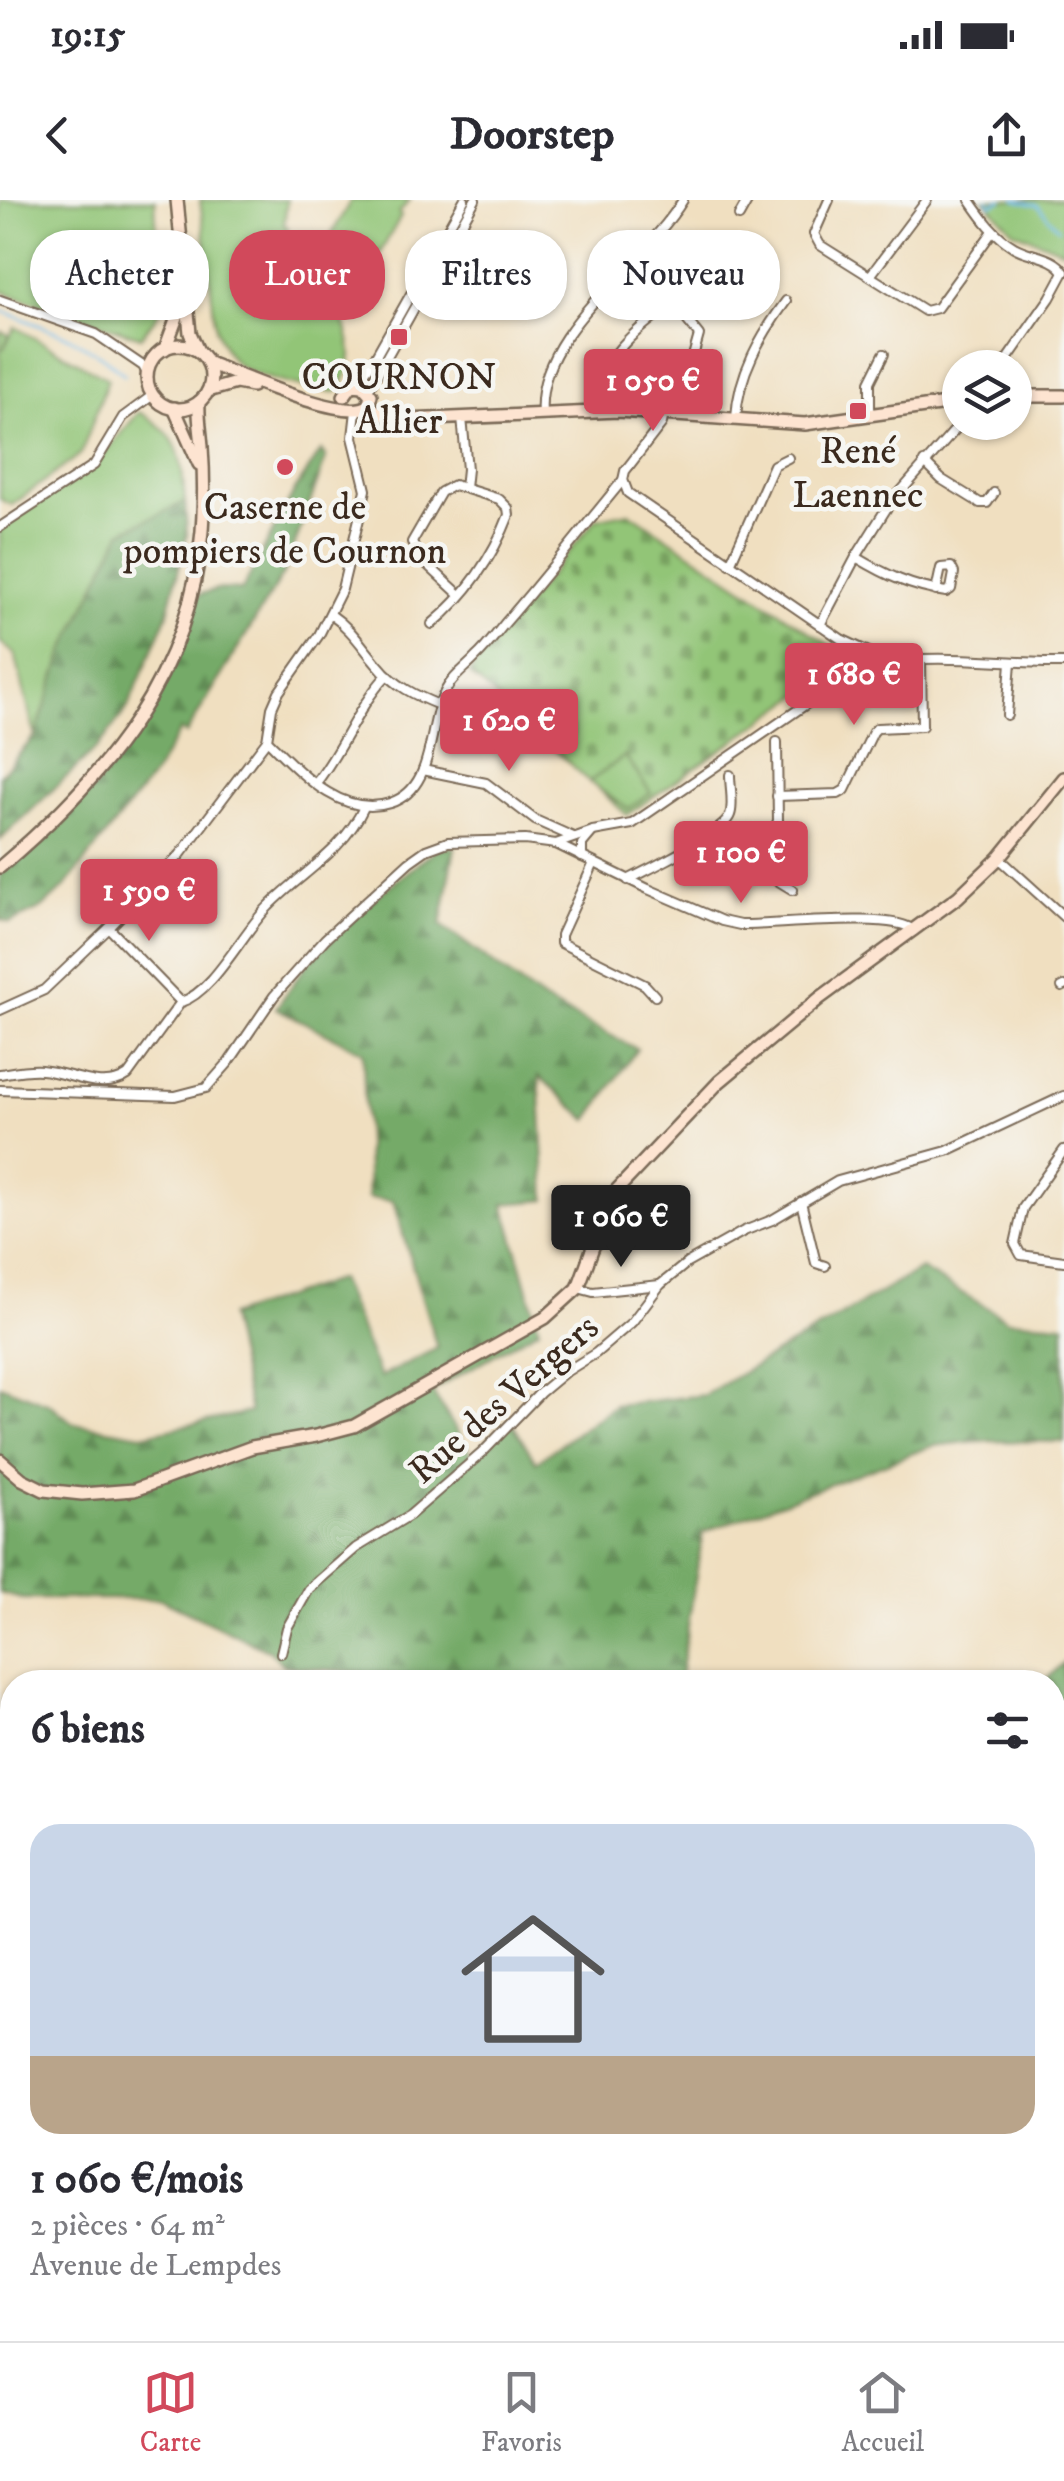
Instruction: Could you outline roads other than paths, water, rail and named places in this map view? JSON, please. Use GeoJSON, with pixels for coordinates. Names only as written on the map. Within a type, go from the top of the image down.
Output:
{"type":"FeatureCollection","features":[{"type":"Feature","properties":{"kind":"street"},"geometry":{"type":"LineString","coordinates":[[177,200],[180,230]]}},
{"type":"Feature","properties":{"kind":"street"},"geometry":{"type":"LineString","coordinates":[[0,1010],[44,990],[109,928],[180,855],[267,740],[279,692],[342,590],[366,490],[354,437],[354,405],[349,387],[356,384],[373,361],[464,200]]}},
{"type":"Feature","properties":{"kind":"street"},"geometry":{"type":"LineString","coordinates":[[354,405],[368,390],[475,200]]}},
{"type":"Feature","properties":{"kind":"street"},"geometry":{"type":"LineString","coordinates":[[542,414],[541,398],[550,370],[574,327],[592,302],[661,234],[684,200]]}},
{"type":"Feature","properties":{"kind":"street"},"geometry":{"type":"LineString","coordinates":[[738,216],[748,200]]}},
{"type":"Feature","properties":{"kind":"street"},"geometry":{"type":"LineString","coordinates":[[829,200],[815,240],[924,311],[932,311],[992,232]]}},
{"type":"Feature","properties":{"kind":"street"},"geometry":{"type":"LineString","coordinates":[[870,276],[927,200]]}},
{"type":"Feature","properties":{"kind":"street"},"geometry":{"type":"LineString","coordinates":[[970,200],[992,232],[1015,247],[1060,265],[1064,272],[1014,350]]}},
{"type":"Feature","properties":{"kind":"street"},"geometry":{"type":"LineString","coordinates":[[0,300],[96,334],[142,366],[153,395],[174,408],[201,469]]}},
{"type":"Feature","properties":{"kind":"street"},"geometry":{"type":"LineString","coordinates":[[736,418],[752,357],[786,301]]}},
{"type":"Feature","properties":{"kind":"street"},"geometry":{"type":"LineString","coordinates":[[148,376],[152,360],[165,349],[176,320]]}},
{"type":"Feature","properties":{"kind":"street"},"geometry":{"type":"LineString","coordinates":[[174,408],[199,402],[208,391],[211,374],[190,333],[189,320]]}},
{"type":"Feature","properties":{"kind":"street"},"geometry":{"type":"LineString","coordinates":[[598,412],[602,382],[615,356],[646,320]]}},
{"type":"Feature","properties":{"kind":"street"},"geometry":{"type":"LineString","coordinates":[[682,395],[700,339],[688,320]]}},
{"type":"Feature","properties":{"kind":"street"},"geometry":{"type":"LineString","coordinates":[[165,349],[182,346],[198,351]]}},
{"type":"Feature","properties":{"kind":"street"},"geometry":{"type":"LineString","coordinates":[[870,416],[868,392],[884,354]]}},
{"type":"Feature","properties":{"kind":"street"},"geometry":{"type":"LineString","coordinates":[[208,363],[268,388]]}},
{"type":"Feature","properties":{"kind":"street"},"geometry":{"type":"LineString","coordinates":[[208,391],[236,383],[318,402],[354,405],[396,419],[598,412],[805,424],[942,405]]}},
{"type":"Feature","properties":{"kind":"street"},"geometry":{"type":"LineString","coordinates":[[356,384],[368,390]]}},
{"type":"Feature","properties":{"kind":"street"},"geometry":{"type":"LineString","coordinates":[[0,527],[94,465],[123,417],[153,395]]}},
{"type":"Feature","properties":{"kind":"street"},"geometry":{"type":"LineString","coordinates":[[1032,396],[1064,396]]}},
{"type":"Feature","properties":{"kind":"street"},"geometry":{"type":"LineString","coordinates":[[0,867],[50,824],[104,767],[162,676],[188,607],[199,556],[204,502],[199,402]]}},
{"type":"Feature","properties":{"kind":"street"},"geometry":{"type":"LineString","coordinates":[[267,740],[285,760],[316,783],[364,807],[403,798],[423,770],[439,704],[449,685],[533,591],[623,480],[632,458],[662,423],[664,414]]}},
{"type":"Feature","properties":{"kind":"street"},"geometry":{"type":"LineString","coordinates":[[462,418],[465,488]]}},
{"type":"Feature","properties":{"kind":"street"},"geometry":{"type":"LineString","coordinates":[[820,625],[856,557],[902,487],[945,440]]}},
{"type":"Feature","properties":{"kind":"street"},"geometry":{"type":"LineString","coordinates":[[730,564],[774,465],[788,458]]}},
{"type":"Feature","properties":{"kind":"street"},"geometry":{"type":"LineString","coordinates":[[924,462],[941,479],[980,503],[988,502],[994,493]]}},
{"type":"Feature","properties":{"kind":"street"},"geometry":{"type":"LineString","coordinates":[[623,480],[634,499],[841,639],[888,661]]}},
{"type":"Feature","properties":{"kind":"street"},"geometry":{"type":"LineString","coordinates":[[432,624],[460,595],[484,564],[508,515],[508,508],[499,499],[448,486],[440,492],[412,542],[417,555],[460,595]]}},
{"type":"Feature","properties":{"kind":"street"},"geometry":{"type":"LineString","coordinates":[[856,557],[894,580],[936,591]]}},
{"type":"Feature","properties":{"kind":"street"},"geometry":{"type":"LineString","coordinates":[[330,614],[350,628],[387,675],[439,704]]}},
{"type":"Feature","properties":{"kind":"street"},"geometry":{"type":"LineString","coordinates":[[841,639],[856,657],[856,671]]}},
{"type":"Feature","properties":{"kind":"street"},"geometry":{"type":"LineString","coordinates":[[866,654],[870,666]]}},
{"type":"Feature","properties":{"kind":"street"},"geometry":{"type":"LineString","coordinates":[[778,796],[838,794],[845,790],[877,728],[922,726],[921,660]]}},
{"type":"Feature","properties":{"kind":"street"},"geometry":{"type":"LineString","coordinates":[[556,844],[593,831],[632,824],[856,671],[870,666],[921,660],[1064,663]]}},
{"type":"Feature","properties":{"kind":"street"},"geometry":{"type":"LineString","coordinates":[[1007,715],[1011,662]]}},
{"type":"Feature","properties":{"kind":"street"},"geometry":{"type":"LineString","coordinates":[[316,783],[342,746],[366,700],[387,675]]}},
{"type":"Feature","properties":{"kind":"street"},"geometry":{"type":"LineString","coordinates":[[758,868],[778,821],[777,742]]}},
{"type":"Feature","properties":{"kind":"street"},"geometry":{"type":"LineString","coordinates":[[423,770],[486,783],[535,820],[573,837]]}},
{"type":"Feature","properties":{"kind":"street"},"geometry":{"type":"LineString","coordinates":[[628,880],[695,844],[726,822],[731,814],[730,775]]}},
{"type":"Feature","properties":{"kind":"street"},"geometry":{"type":"LineString","coordinates":[[0,1460],[44,1490],[104,1494],[152,1485],[252,1447],[344,1430],[545,1318],[578,1288],[605,1208],[621,1184],[719,1082],[861,966],[914,932],[958,897],[999,858],[1064,778]]}},
{"type":"Feature","properties":{"kind":"street"},"geometry":{"type":"LineString","coordinates":[[0,1074],[42,1070],[79,1079],[122,1080],[182,1002],[191,999],[207,983],[269,906],[337,848],[364,807]]}},
{"type":"Feature","properties":{"kind":"street"},"geometry":{"type":"LineString","coordinates":[[582,857],[582,844],[593,831]]}},
{"type":"Feature","properties":{"kind":"street"},"geometry":{"type":"LineString","coordinates":[[568,850],[573,837]]}},
{"type":"Feature","properties":{"kind":"street"},"geometry":{"type":"LineString","coordinates":[[0,1090],[176,1096],[206,1088],[230,1062],[274,996],[325,939],[426,850],[461,840],[556,844],[648,889],[740,925],[902,923],[914,932]]}},
{"type":"Feature","properties":{"kind":"street"},"geometry":{"type":"LineString","coordinates":[[695,844],[712,861],[744,869],[758,868],[793,890]]}},
{"type":"Feature","properties":{"kind":"street"},"geometry":{"type":"LineString","coordinates":[[999,858],[1064,917]]}},
{"type":"Feature","properties":{"kind":"street"},"geometry":{"type":"LineString","coordinates":[[594,863],[561,935],[562,944],[645,985],[655,996]]}},
{"type":"Feature","properties":{"kind":"street"},"geometry":{"type":"LineString","coordinates":[[648,889],[658,864]]}},
{"type":"Feature","properties":{"kind":"street"},"geometry":{"type":"LineString","coordinates":[[109,928],[182,1002]]}},
{"type":"Feature","properties":{"kind":"street","name":"Rue des Vergers"},"geometry":{"type":"LineString","coordinates":[[280,1652],[286,1628],[308,1589],[356,1548],[410,1515],[483,1452],[540,1393],[632,1322],[660,1285],[686,1263],[838,1181],[947,1151],[1064,1096]]}},
{"type":"Feature","properties":{"kind":"street"},"geometry":{"type":"LineString","coordinates":[[1064,1150],[1023,1208],[1015,1244],[1021,1255],[1064,1260]]}},
{"type":"Feature","properties":{"kind":"street"},"geometry":{"type":"LineString","coordinates":[[801,1202],[816,1263],[826,1266]]}},
{"type":"Feature","properties":{"kind":"street"},"geometry":{"type":"LineString","coordinates":[[578,1288],[593,1292],[660,1285]]}},
{"type":"Feature","properties":{"kind":"waterway"},"geometry":{"type":"LineString","coordinates":[[987,200],[990,205],[1002,200]]}},
{"type":"Feature","properties":{"kind":"waterway"},"geometry":{"type":"LineString","coordinates":[[1016,200],[1038,206],[1059,229]]}},
{"type":"Feature","properties":{"kind":"waterway"},"geometry":{"type":"LineString","coordinates":[[0,310],[69,337],[125,375]]}},
{"type":"Feature","properties":{"kind":"place","name":"COURNON Allier"},"geometry":{"type":"Point","coordinates":[399,337]}},
{"type":"Feature","properties":{"kind":"place","name":"René Laennec"},"geometry":{"type":"Point","coordinates":[858,411]}},
{"type":"Feature","properties":{"kind":"place","name":"Caserne de pompiers de Cournon"},"geometry":{"type":"Point","coordinates":[285,467]}}]}
